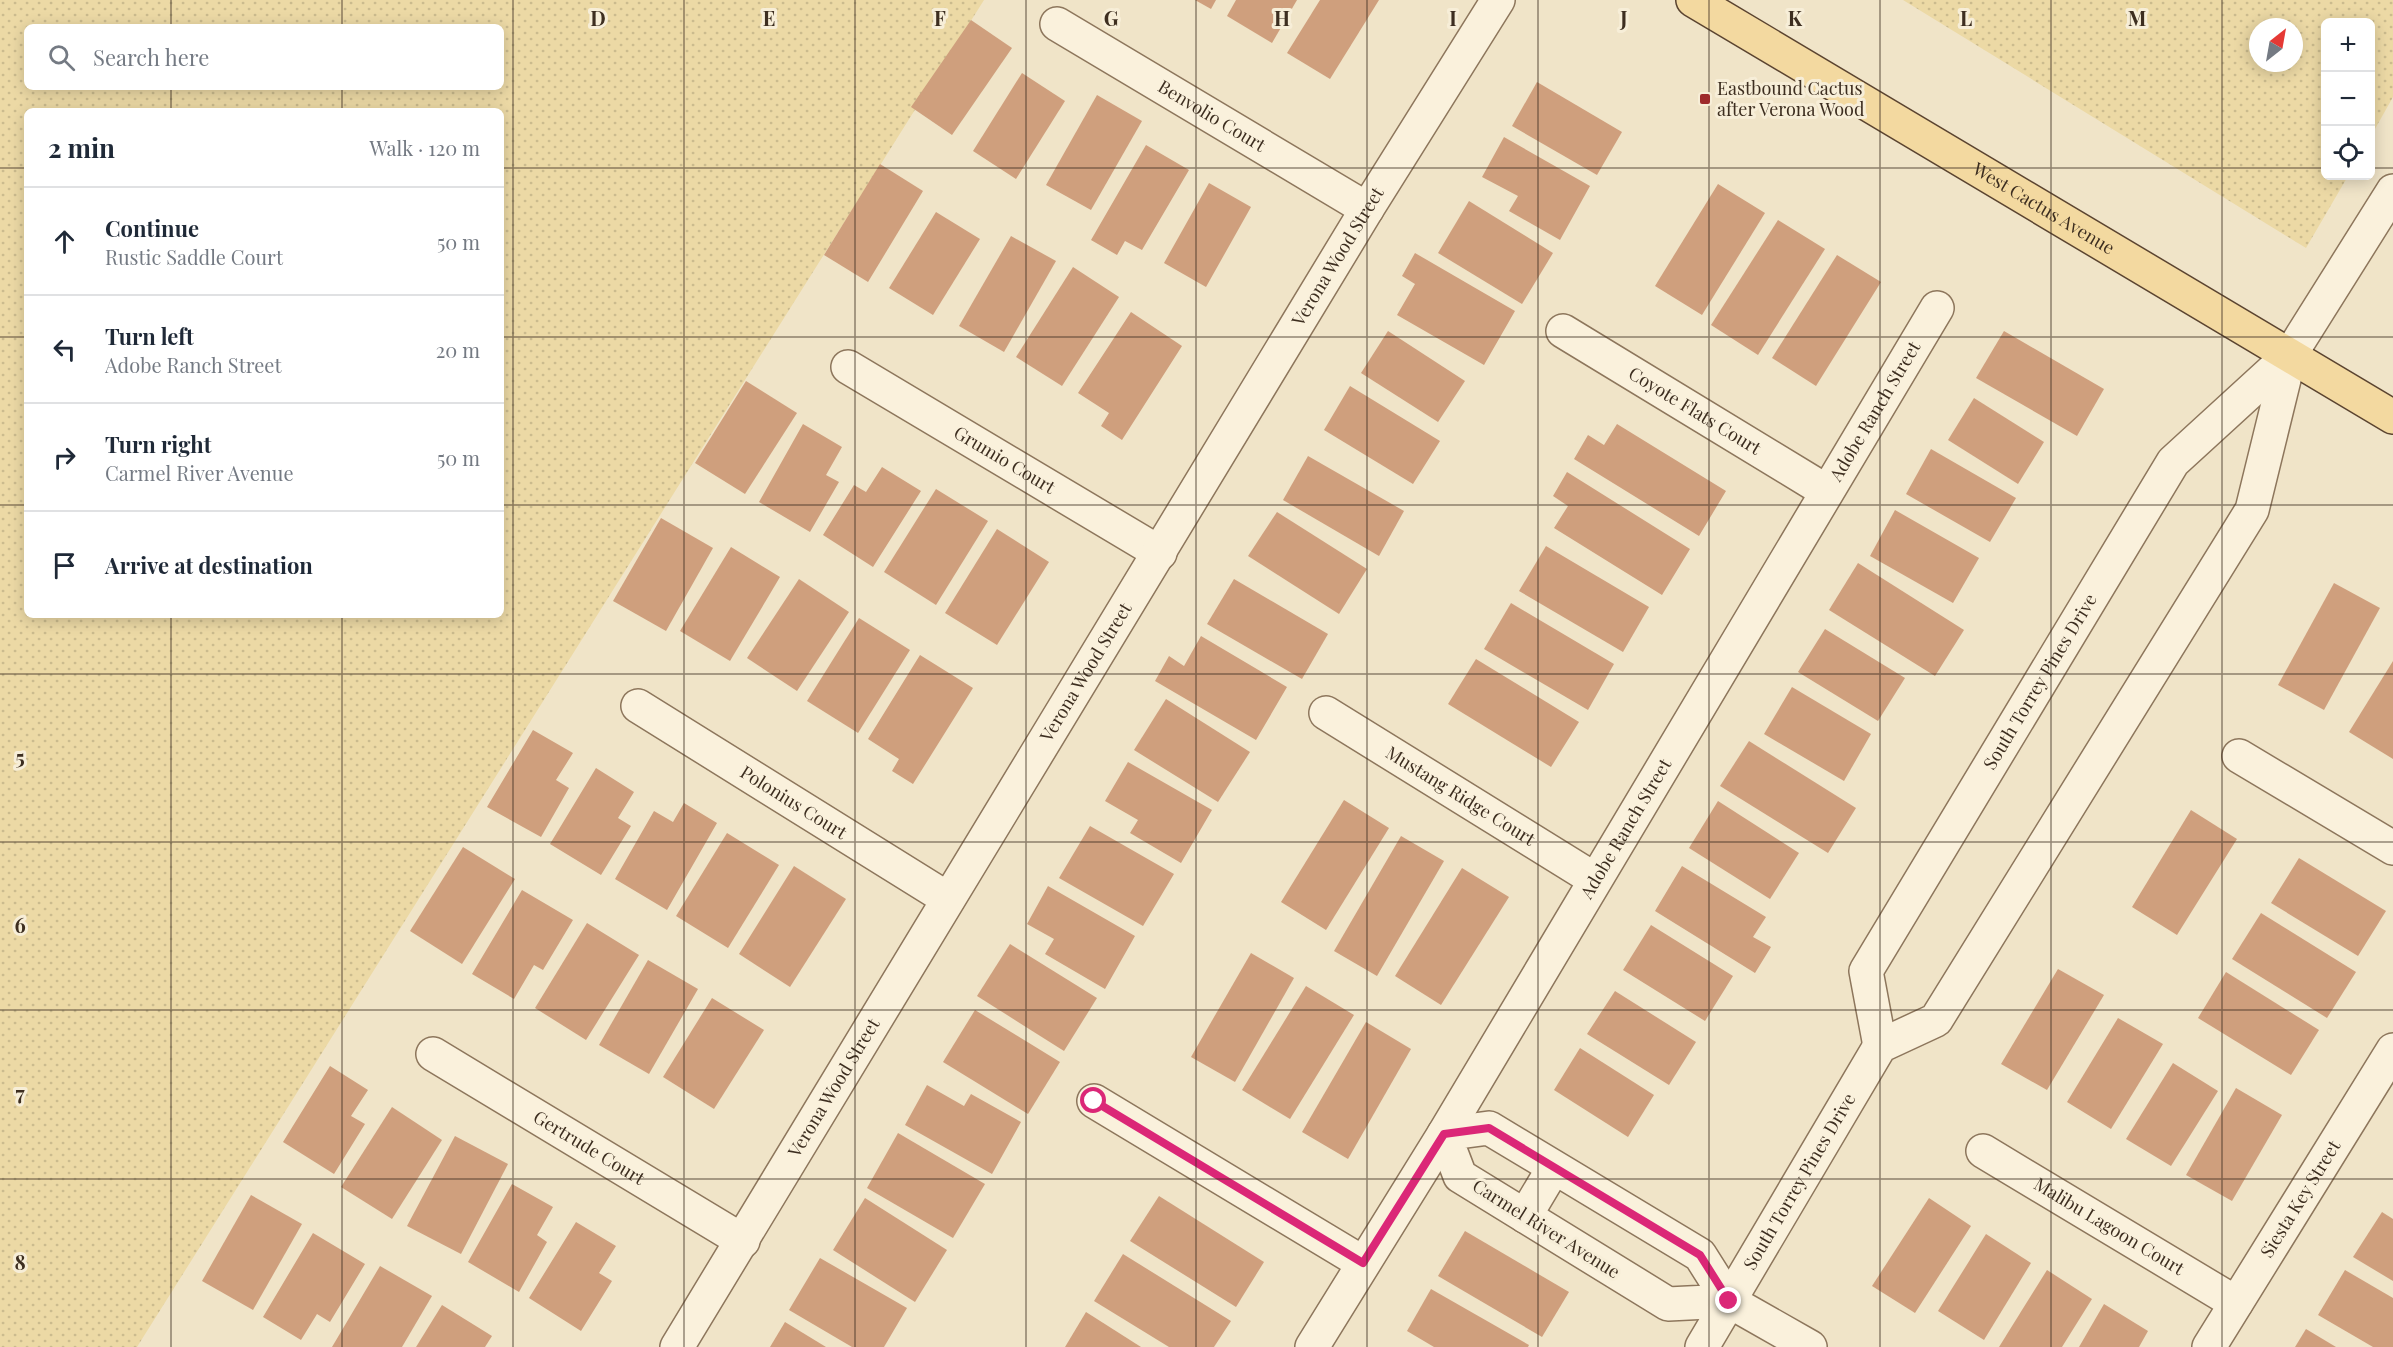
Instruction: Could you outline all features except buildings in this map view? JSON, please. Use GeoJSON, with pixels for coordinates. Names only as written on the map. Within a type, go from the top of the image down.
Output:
{"type":"FeatureCollection","features":[{"type":"Feature","properties":{"kind":"main road","name":"West Cactus Avenue"},"geometry":{"type":"LineString","coordinates":[[1693,0],[2393,417]]}},
{"type":"Feature","properties":{"kind":"street","name":"Verona Wood Street"},"geometry":{"type":"LineString","coordinates":[[677,1347],[1367,209],[1498,0]]}},
{"type":"Feature","properties":{"kind":"street","name":"Benvolio Court"},"geometry":{"type":"LineString","coordinates":[[1057,24],[1367,209]]}},
{"type":"Feature","properties":{"kind":"street","name":"South Torrey Pines Drive"},"geometry":{"type":"LineString","coordinates":[[1880,1046],[1866,971],[2173,462],[2290,355],[2393,191]]}},
{"type":"Feature","properties":{"kind":"street","name":"Adobe Ranch Street"},"geometry":{"type":"LineString","coordinates":[[1312,1347],[1444,1134],[1594,879],[1937,308]]}},
{"type":"Feature","properties":{"kind":"street","name":"Coyote Flats Court"},"geometry":{"type":"LineString","coordinates":[[1563,331],[1826,491]]}},
{"type":"Feature","properties":{"kind":"street","name":"South Torrey Pines Drive"},"geometry":{"type":"LineString","coordinates":[[1701,1347],[1880,1046],[1936,1020],[2253,510],[2290,355]]}},
{"type":"Feature","properties":{"kind":"street","name":"Grumio Court"},"geometry":{"type":"LineString","coordinates":[[848,367],[1160,553]]}},
{"type":"Feature","properties":{"kind":"street","name":"Polonius Court"},"geometry":{"type":"LineString","coordinates":[[638,706],[948,899]]}},
{"type":"Feature","properties":{"kind":"street","name":"Mustang Ridge Court"},"geometry":{"type":"LineString","coordinates":[[1326,713],[1594,879]]}},
{"type":"Feature","properties":{"kind":"street"},"geometry":{"type":"LineString","coordinates":[[2239,756],[2393,848]]}},
{"type":"Feature","properties":{"kind":"street","name":"Siesta Key Street"},"geometry":{"type":"LineString","coordinates":[[2209,1347],[2393,1050]]}},
{"type":"Feature","properties":{"kind":"street","name":"Gertrude Court"},"geometry":{"type":"LineString","coordinates":[[434,1054],[742,1241]]}},
{"type":"Feature","properties":{"kind":"street"},"geometry":{"type":"LineString","coordinates":[[1094,1101],[1363,1263]]}},
{"type":"Feature","properties":{"kind":"street"},"geometry":{"type":"LineString","coordinates":[[1444,1134],[1489,1128],[1553,1169],[1700,1255],[1729,1301],[1810,1347]]}},
{"type":"Feature","properties":{"kind":"street","name":"Carmel River Avenue"},"geometry":{"type":"LineString","coordinates":[[1444,1134],[1460,1176],[1668,1304],[1729,1301]]}},
{"type":"Feature","properties":{"kind":"street","name":"Malibu Lagoon Court"},"geometry":{"type":"LineString","coordinates":[[1983,1151],[2236,1303]]}},
{"type":"Feature","properties":{"kind":"street"},"geometry":{"type":"LineString","coordinates":[[1525,1216],[1553,1169]]}},
{"type":"Feature","properties":{"kind":"sand"},"geometry":{"type":"Polygon","coordinates":[[[0,0],[984,0],[137,1347],[0,1347],[0,0]]]}},
{"type":"Feature","properties":{"kind":"sand"},"geometry":{"type":"Polygon","coordinates":[[[1903,0],[2393,0],[2393,97],[2375,129],[2375,18],[2321,18],[2321,180],[2346,180],[2306,248],[1903,0]]]}},
{"type":"Feature","properties":{"kind":"place","name":"Eastbound Cactus after Verona Wood"},"geometry":{"type":"Point","coordinates":[1705,99]}},
{"type":"Feature","properties":{"kind":"route"},"geometry":{"type":"LineString","coordinates":[[1094,1101],[1363,1263],[1444,1134],[1489,1128],[1700,1255],[1729,1301]]}}]}
